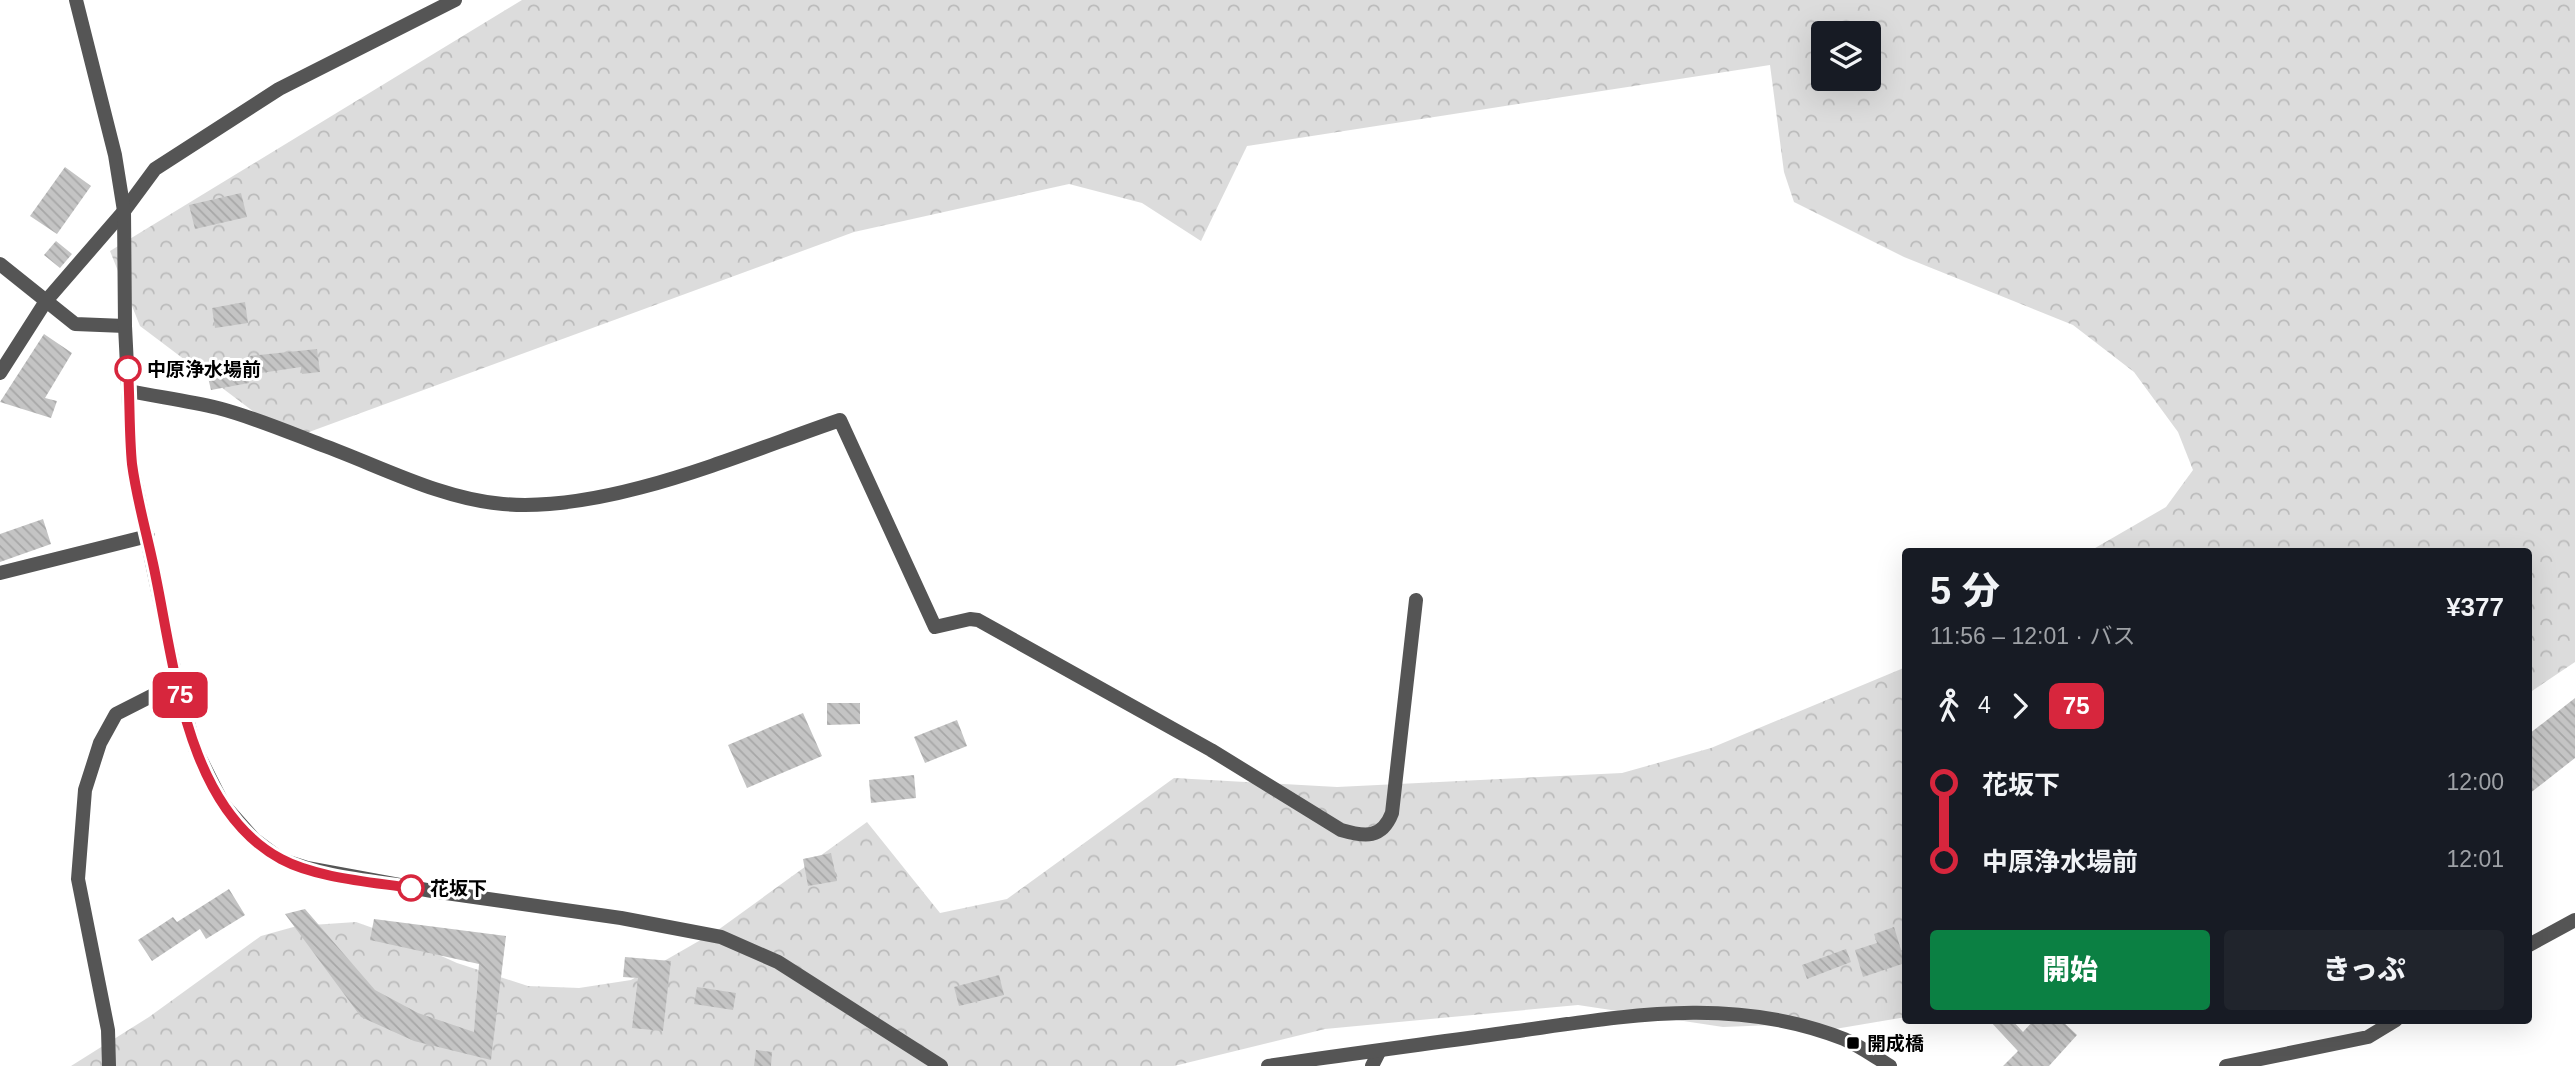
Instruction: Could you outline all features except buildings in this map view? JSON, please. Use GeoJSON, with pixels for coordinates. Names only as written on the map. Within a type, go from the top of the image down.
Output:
{"type":"FeatureCollection","features":[{"type":"Feature","properties":{"kind":"street"},"geometry":{"type":"LineString","coordinates":[[76,0],[116,155],[124,211],[125,326],[132,466],[177,684],[194,748],[223,804],[254,839],[282,860],[347,877],[621,918],[721,937],[778,962],[941,1066]]}},
{"type":"Feature","properties":{"kind":"street"},"geometry":{"type":"LineString","coordinates":[[0,373],[46,301],[124,211],[155,169],[279,89],[455,0]]}},
{"type":"Feature","properties":{"kind":"street"},"geometry":{"type":"LineString","coordinates":[[0,264],[75,324],[125,326]]}},
{"type":"Feature","properties":{"kind":"street"},"geometry":{"type":"LineString","coordinates":[[129,391],[220,409],[434,487],[475,500],[504,504],[563,502],[606,495],[658,481],[840,420],[936,627],[970,619],[978,620],[1211,750],[1341,830],[1363,836],[1380,833],[1392,813],[1416,600]]}},
{"type":"Feature","properties":{"kind":"street"},"geometry":{"type":"LineString","coordinates":[[0,573],[148,536]]}},
{"type":"Feature","properties":{"kind":"street"},"geometry":{"type":"LineString","coordinates":[[109,1066],[108,1030],[78,879],[85,790],[100,743],[116,714],[177,684]]}},
{"type":"Feature","properties":{"kind":"street"},"geometry":{"type":"LineString","coordinates":[[2532,943],[2575,920]]}},
{"type":"Feature","properties":{"kind":"street"},"geometry":{"type":"LineString","coordinates":[[1268,1066],[1608,1019],[1699,1010],[1798,1024],[1846,1040],[1890,1066]]}},
{"type":"Feature","properties":{"kind":"street"},"geometry":{"type":"LineString","coordinates":[[2226,1066],[2368,1037],[2389,1024]]}},
{"type":"Feature","properties":{"kind":"street"},"geometry":{"type":"LineString","coordinates":[[1372,1066],[1379,1052]]}},
{"type":"Feature","properties":{"kind":"green space"},"geometry":{"type":"Polygon","coordinates":[[[522,0],[2575,0],[2575,662],[2532,691],[2532,548],[2095,548],[2166,507],[2193,470],[2178,432],[2134,372],[2073,325],[1904,257],[1794,202],[1784,172],[1770,65],[1247,146],[1201,241],[1142,203],[1069,184],[854,232],[290,439],[140,326],[110,251],[522,0]]]}},
{"type":"Feature","properties":{"kind":"green space"},"geometry":{"type":"Polygon","coordinates":[[[1902,669],[1902,1018],[1829,1030],[1798,1024],[1723,1027],[1578,1005],[1325,1029],[1174,1066],[71,1066],[149,1017],[261,936],[297,926],[356,922],[401,938],[457,963],[528,986],[579,988],[631,980],[718,930],[867,822],[940,913],[1007,899],[1174,778],[1337,787],[1622,773],[1711,748],[1902,669]]]}},
{"type":"Feature","properties":{"kind":"bus line","name":"75"},"geometry":{"type":"LineString","coordinates":[[128,369],[132,466],[177,684],[194,748],[223,804],[254,839],[282,860],[347,877],[411,888]]}},
{"type":"Feature","properties":{"kind":"place","name":"中原浄水場前"},"geometry":{"type":"Point","coordinates":[128,369]}},
{"type":"Feature","properties":{"kind":"place","name":"花坂下"},"geometry":{"type":"Point","coordinates":[411,888]}},
{"type":"Feature","properties":{"kind":"place","name":"開成橋"},"geometry":{"type":"Point","coordinates":[1853,1043]}}]}
